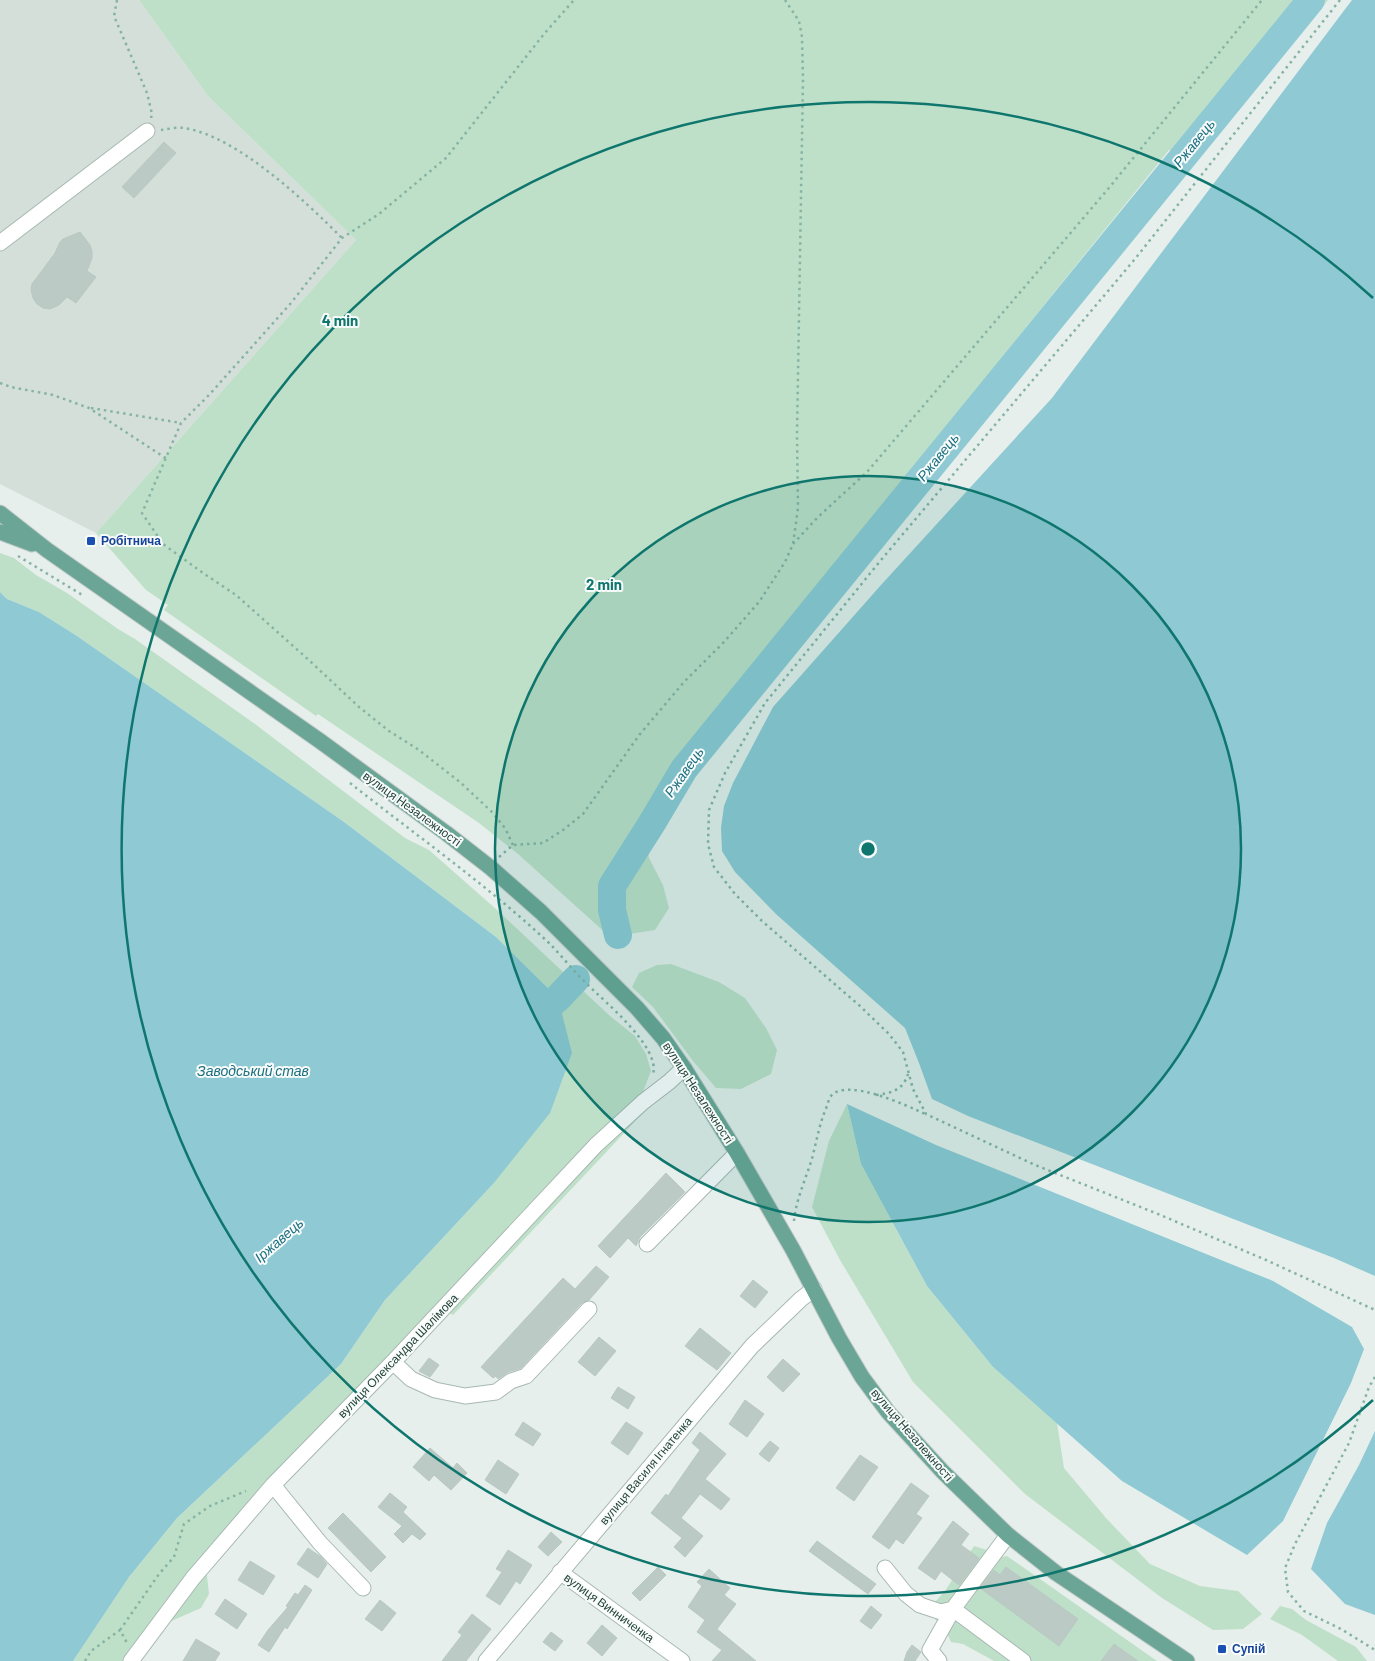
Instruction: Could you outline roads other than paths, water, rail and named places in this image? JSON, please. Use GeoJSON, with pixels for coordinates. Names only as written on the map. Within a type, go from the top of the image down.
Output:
{"type":"FeatureCollection","features":[{"type":"Feature","properties":{"kind":"main road","name":"вулиця Незалежності"},"geometry":{"type":"LineString","coordinates":[[0,513],[47,550],[320,741],[446,833],[541,912],[630,1001],[663,1038],[684,1068],[737,1153],[814,1289],[838,1338],[862,1377],[888,1412],[943,1472],[1008,1535],[1056,1573],[1187,1661]]}},
{"type":"Feature","properties":{"kind":"main road","name":"вулиця Незалежності"},"geometry":{"type":"LineString","coordinates":[[0,532],[47,550]]}},
{"type":"Feature","properties":{"kind":"street"},"geometry":{"type":"LineString","coordinates":[[0,243],[147,131]]}},
{"type":"Feature","properties":{"kind":"street","name":"вулиця Олександра Шалімова"},"geometry":{"type":"LineString","coordinates":[[132,1659],[193,1578],[273,1485],[393,1362],[596,1145],[684,1068]]}},
{"type":"Feature","properties":{"kind":"street"},"geometry":{"type":"LineString","coordinates":[[647,1244],[737,1153]]}},
{"type":"Feature","properties":{"kind":"street","name":"вулиця Василя Ігнатенка"},"geometry":{"type":"LineString","coordinates":[[486,1661],[752,1346],[814,1289]]}},
{"type":"Feature","properties":{"kind":"street"},"geometry":{"type":"LineString","coordinates":[[393,1362],[411,1379],[435,1390],[465,1396],[496,1392],[511,1381],[526,1376],[589,1309]]}},
{"type":"Feature","properties":{"kind":"street"},"geometry":{"type":"LineString","coordinates":[[273,1485],[320,1543],[363,1588]]}},
{"type":"Feature","properties":{"kind":"street"},"geometry":{"type":"LineString","coordinates":[[939,1661],[930,1650],[953,1609],[1008,1535]]}},
{"type":"Feature","properties":{"kind":"street"},"geometry":{"type":"LineString","coordinates":[[885,1568],[906,1594],[920,1606],[941,1612],[953,1609]]}},
{"type":"Feature","properties":{"kind":"street","name":"вулиця Винниченка"},"geometry":{"type":"LineString","coordinates":[[560,1572],[682,1661]]}},
{"type":"Feature","properties":{"kind":"street"},"geometry":{"type":"LineString","coordinates":[[953,1609],[1023,1661]]}},
{"type":"Feature","properties":{"kind":"water"},"geometry":{"type":"Polygon","coordinates":[[[1352,0],[1375,0],[1375,1276],[1334,1258],[968,1116],[932,1099],[905,1028],[777,915],[735,872],[722,851],[721,828],[724,806],[733,783],[773,707],[881,585],[1052,398],[1352,0]]]}},
{"type":"Feature","properties":{"kind":"water","name":"Заводський став"},"geometry":{"type":"Polygon","coordinates":[[[0,592],[7,599],[39,612],[77,636],[344,822],[496,937],[558,998],[572,1053],[550,1113],[493,1184],[385,1300],[341,1364],[177,1518],[129,1577],[73,1661],[0,1661],[0,592]]]}},
{"type":"Feature","properties":{"kind":"water"},"geometry":{"type":"Polygon","coordinates":[[[847,1104],[936,1145],[1273,1281],[1352,1327],[1364,1349],[1351,1383],[1283,1521],[1247,1555],[1122,1481],[993,1367],[927,1286],[861,1164],[847,1104]]]}},
{"type":"Feature","properties":{"kind":"water"},"geometry":{"type":"Polygon","coordinates":[[[1375,1431],[1375,1615],[1345,1604],[1311,1569],[1327,1523],[1359,1465],[1375,1431]]]}},
{"type":"Feature","properties":{"kind":"waterway","name":"Ржавець"},"geometry":{"type":"LineString","coordinates":[[618,935],[612,910],[612,886],[684,769],[1311,0]]}},
{"type":"Feature","properties":{"kind":"waterway","name":"Іржавець"},"geometry":{"type":"LineString","coordinates":[[530,1023],[576,979]]}},
{"type":"Feature","properties":{"kind":"place","name":"Робітнича"},"geometry":{"type":"Point","coordinates":[91,541]}},
{"type":"Feature","properties":{"kind":"place","name":"Супій"},"geometry":{"type":"Point","coordinates":[1222,1649]}}]}
